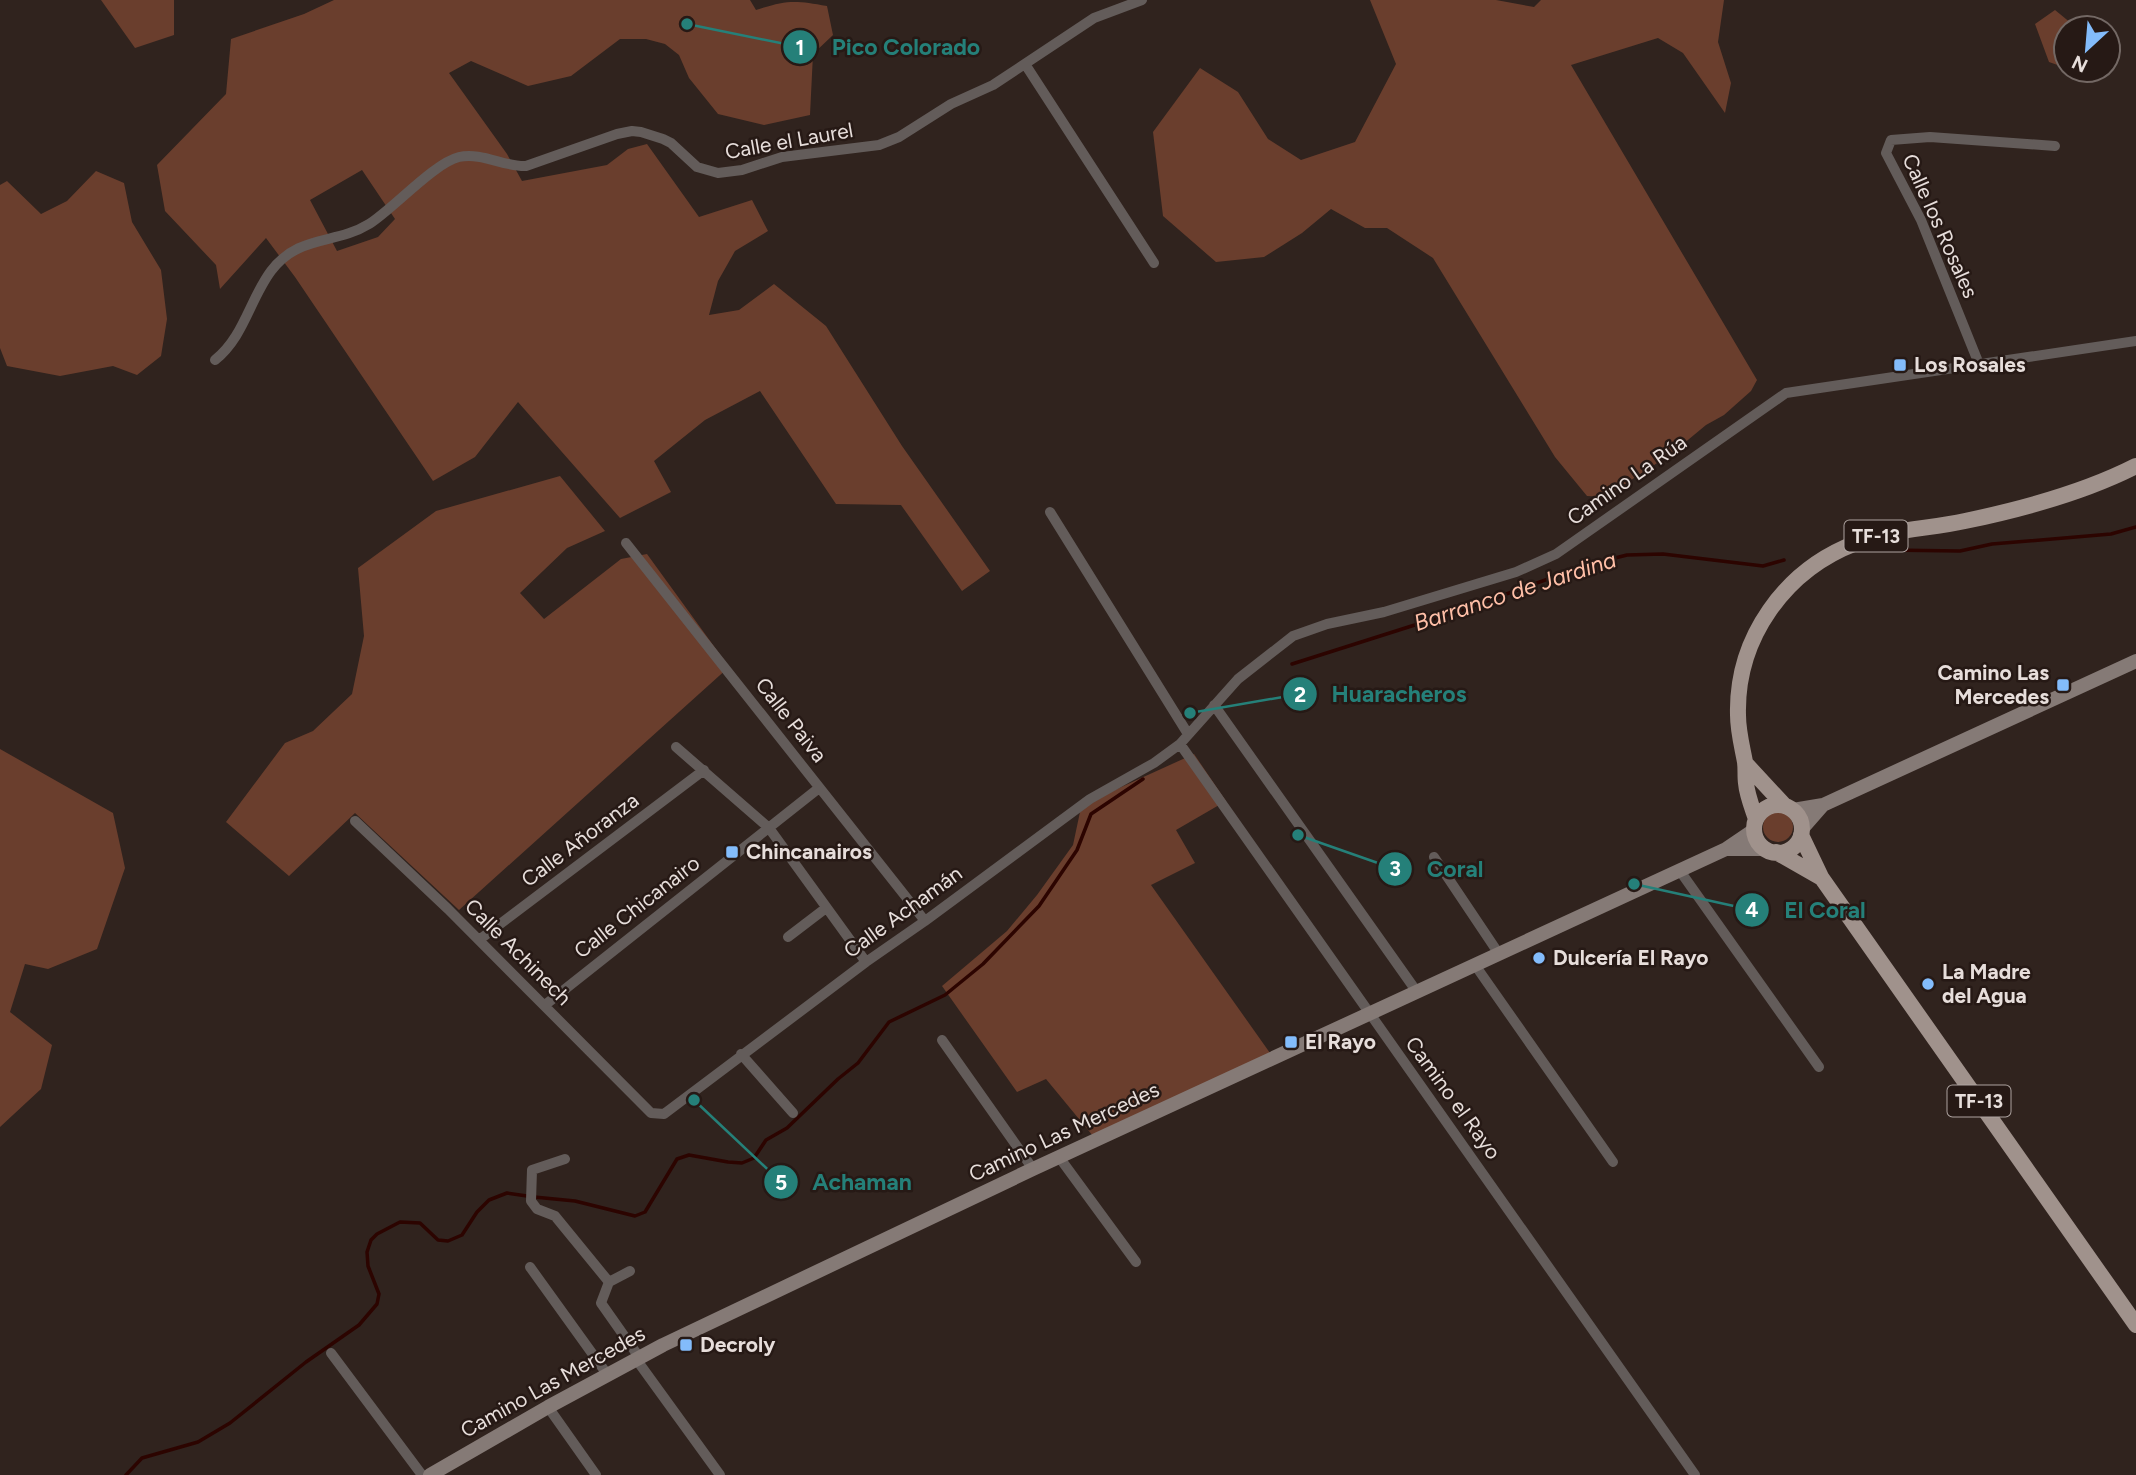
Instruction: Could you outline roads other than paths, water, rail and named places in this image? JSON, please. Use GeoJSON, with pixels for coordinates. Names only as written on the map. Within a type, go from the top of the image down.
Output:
{"type":"FeatureCollection","features":[{"type":"Feature","properties":{"kind":"main road","name":"TF-13"},"geometry":{"type":"LineString","coordinates":[[1821,877],[1771,851],[1756,838],[1746,783],[1746,764],[1740,742],[1738,714],[1740,681],[1747,653],[1761,622],[1779,596],[1804,571],[1835,551],[1857,542],[2022,508],[2081,489],[2136,466]]}},
{"type":"Feature","properties":{"kind":"main road"},"geometry":{"type":"LineString","coordinates":[[1755,825],[1767,807],[1823,805],[2136,661]]}},
{"type":"Feature","properties":{"kind":"main road","name":"TF-13"},"geometry":{"type":"LineString","coordinates":[[1746,764],[1798,816],[1801,832],[1821,877],[2136,1325]]}},
{"type":"Feature","properties":{"kind":"main road"},"geometry":{"type":"LineString","coordinates":[[1771,851],[1791,848],[1823,805]]}},
{"type":"Feature","properties":{"kind":"main road","name":"Camino Las Mercedes"},"geometry":{"type":"LineString","coordinates":[[430,1475],[637,1358],[1032,1169],[1680,871],[1726,849],[1755,825]]}},
{"type":"Feature","properties":{"kind":"main road","name":"Camino Las Mercedes"},"geometry":{"type":"LineString","coordinates":[[1726,849],[1771,851]]}},
{"type":"Feature","properties":{"kind":"street","name":"Calle el Laurel"},"geometry":{"type":"LineString","coordinates":[[215,360],[228,350],[270,272],[288,254],[300,246],[349,233],[369,224],[452,159],[476,156],[509,165],[526,166],[617,134],[641,132],[671,144],[705,171],[729,172],[782,157],[889,142],[951,104],[993,85],[1094,18],[1142,0]]}},
{"type":"Feature","properties":{"kind":"street"},"geometry":{"type":"LineString","coordinates":[[1025,64],[1154,263]]}},
{"type":"Feature","properties":{"kind":"street","name":"Calle los Rosales"},"geometry":{"type":"LineString","coordinates":[[1979,365],[1920,220],[1886,153],[1891,140],[1930,136],[2056,146]]}},
{"type":"Feature","properties":{"kind":"street","name":"Camino La Rúa"},"geometry":{"type":"LineString","coordinates":[[1180,744],[1238,679],[1293,635],[1326,624],[1384,612],[1516,572],[1556,554],[1786,393],[2136,341]]}},
{"type":"Feature","properties":{"kind":"street"},"geometry":{"type":"LineString","coordinates":[[1049,512],[1188,734]]}},
{"type":"Feature","properties":{"kind":"street","name":"Calle Paiva"},"geometry":{"type":"LineString","coordinates":[[626,543],[925,921]]}},
{"type":"Feature","properties":{"kind":"street"},"geometry":{"type":"LineString","coordinates":[[1214,705],[1417,992]]}},
{"type":"Feature","properties":{"kind":"street","name":"Calle Achamán"},"geometry":{"type":"LineString","coordinates":[[651,1113],[664,1114],[741,1054],[1090,799],[1154,763],[1180,744]]}},
{"type":"Feature","properties":{"kind":"street","name":"Camino el Rayo"},"geometry":{"type":"LineString","coordinates":[[1180,744],[1695,1475]]}},
{"type":"Feature","properties":{"kind":"street"},"geometry":{"type":"LineString","coordinates":[[676,747],[769,828],[866,962]]}},
{"type":"Feature","properties":{"kind":"street","name":"Calle Añoranza"},"geometry":{"type":"LineString","coordinates":[[479,940],[704,770]]}},
{"type":"Feature","properties":{"kind":"street","name":"Calle Chicanairo"},"geometry":{"type":"LineString","coordinates":[[545,1005],[819,788]]}},
{"type":"Feature","properties":{"kind":"street","name":"Calle Achinech"},"geometry":{"type":"LineString","coordinates":[[355,821],[545,1005],[651,1113]]}},
{"type":"Feature","properties":{"kind":"street"},"geometry":{"type":"LineString","coordinates":[[1434,857],[1499,954]]}},
{"type":"Feature","properties":{"kind":"street"},"geometry":{"type":"LineString","coordinates":[[1680,871],[1819,1067]]}},
{"type":"Feature","properties":{"kind":"street"},"geometry":{"type":"LineString","coordinates":[[788,937],[825,908]]}},
{"type":"Feature","properties":{"kind":"street"},"geometry":{"type":"LineString","coordinates":[[1475,965],[1613,1162]]}},
{"type":"Feature","properties":{"kind":"street"},"geometry":{"type":"LineString","coordinates":[[942,1040],[1032,1169]]}},
{"type":"Feature","properties":{"kind":"street"},"geometry":{"type":"LineString","coordinates":[[741,1054],[793,1113]]}},
{"type":"Feature","properties":{"kind":"street"},"geometry":{"type":"LineString","coordinates":[[1059,1157],[1136,1262]]}},
{"type":"Feature","properties":{"kind":"street"},"geometry":{"type":"LineString","coordinates":[[565,1159],[533,1170],[532,1196],[537,1209],[555,1216],[609,1282]]}},
{"type":"Feature","properties":{"kind":"street"},"geometry":{"type":"LineString","coordinates":[[530,1267],[607,1374]]}},
{"type":"Feature","properties":{"kind":"street"},"geometry":{"type":"LineString","coordinates":[[630,1270],[609,1282],[601,1303],[720,1475]]}},
{"type":"Feature","properties":{"kind":"street"},"geometry":{"type":"LineString","coordinates":[[331,1353],[422,1475]]}},
{"type":"Feature","properties":{"kind":"street"},"geometry":{"type":"LineString","coordinates":[[548,1407],[596,1475]]}},
{"type":"Feature","properties":{"kind":"waterway"},"geometry":{"type":"LineString","coordinates":[[1887,550],[1960,551],[1992,544],[2111,534],[2136,527]]}},
{"type":"Feature","properties":{"kind":"waterway","name":"Barranco de Jardina"},"geometry":{"type":"LineString","coordinates":[[1292,664],[1462,610],[1587,565],[1627,555],[1663,554],[1763,566],[1784,560]]}},
{"type":"Feature","properties":{"kind":"waterway","name":"Barranco de Jardina"},"geometry":{"type":"LineString","coordinates":[[534,1197],[575,1201],[635,1216],[645,1212],[677,1159],[689,1155],[742,1163],[754,1158],[766,1140],[787,1128],[858,1063],[889,1022],[945,995],[983,964],[1039,906],[1077,850],[1091,814],[1143,779]]}},
{"type":"Feature","properties":{"kind":"waterway","name":"Barranco de Jardina"},"geometry":{"type":"LineString","coordinates":[[126,1475],[142,1458],[198,1442],[230,1423],[306,1362],[359,1325],[377,1304],[379,1294],[368,1266],[367,1252],[371,1240],[377,1234],[400,1222],[420,1223],[438,1240],[448,1241],[462,1235],[477,1212],[489,1200],[507,1193],[527,1196]]}},
{"type":"Feature","properties":{"kind":"place","name":"Pico Colorado"},"geometry":{"type":"Point","coordinates":[687,24]}},
{"type":"Feature","properties":{"kind":"place","name":"Los Rosales"},"geometry":{"type":"Point","coordinates":[1900,365]}},
{"type":"Feature","properties":{"kind":"place","name":"Camino Las Mercedes"},"geometry":{"type":"Point","coordinates":[2063,685]}},
{"type":"Feature","properties":{"kind":"place","name":"Huaracheros"},"geometry":{"type":"Point","coordinates":[1190,713]}},
{"type":"Feature","properties":{"kind":"place","name":"Coral"},"geometry":{"type":"Point","coordinates":[1298,835]}},
{"type":"Feature","properties":{"kind":"place","name":"Chincanairos"},"geometry":{"type":"Point","coordinates":[732,852]}},
{"type":"Feature","properties":{"kind":"place","name":"El Coral"},"geometry":{"type":"Point","coordinates":[1634,884]}},
{"type":"Feature","properties":{"kind":"place","name":"Dulcería El Rayo"},"geometry":{"type":"Point","coordinates":[1539,958]}},
{"type":"Feature","properties":{"kind":"place","name":"La Madre del Agua"},"geometry":{"type":"Point","coordinates":[1928,984]}},
{"type":"Feature","properties":{"kind":"place","name":"El Rayo"},"geometry":{"type":"Point","coordinates":[1291,1042]}},
{"type":"Feature","properties":{"kind":"place","name":"Achaman"},"geometry":{"type":"Point","coordinates":[694,1100]}},
{"type":"Feature","properties":{"kind":"place","name":"Decroly"},"geometry":{"type":"Point","coordinates":[686,1345]}}]}
